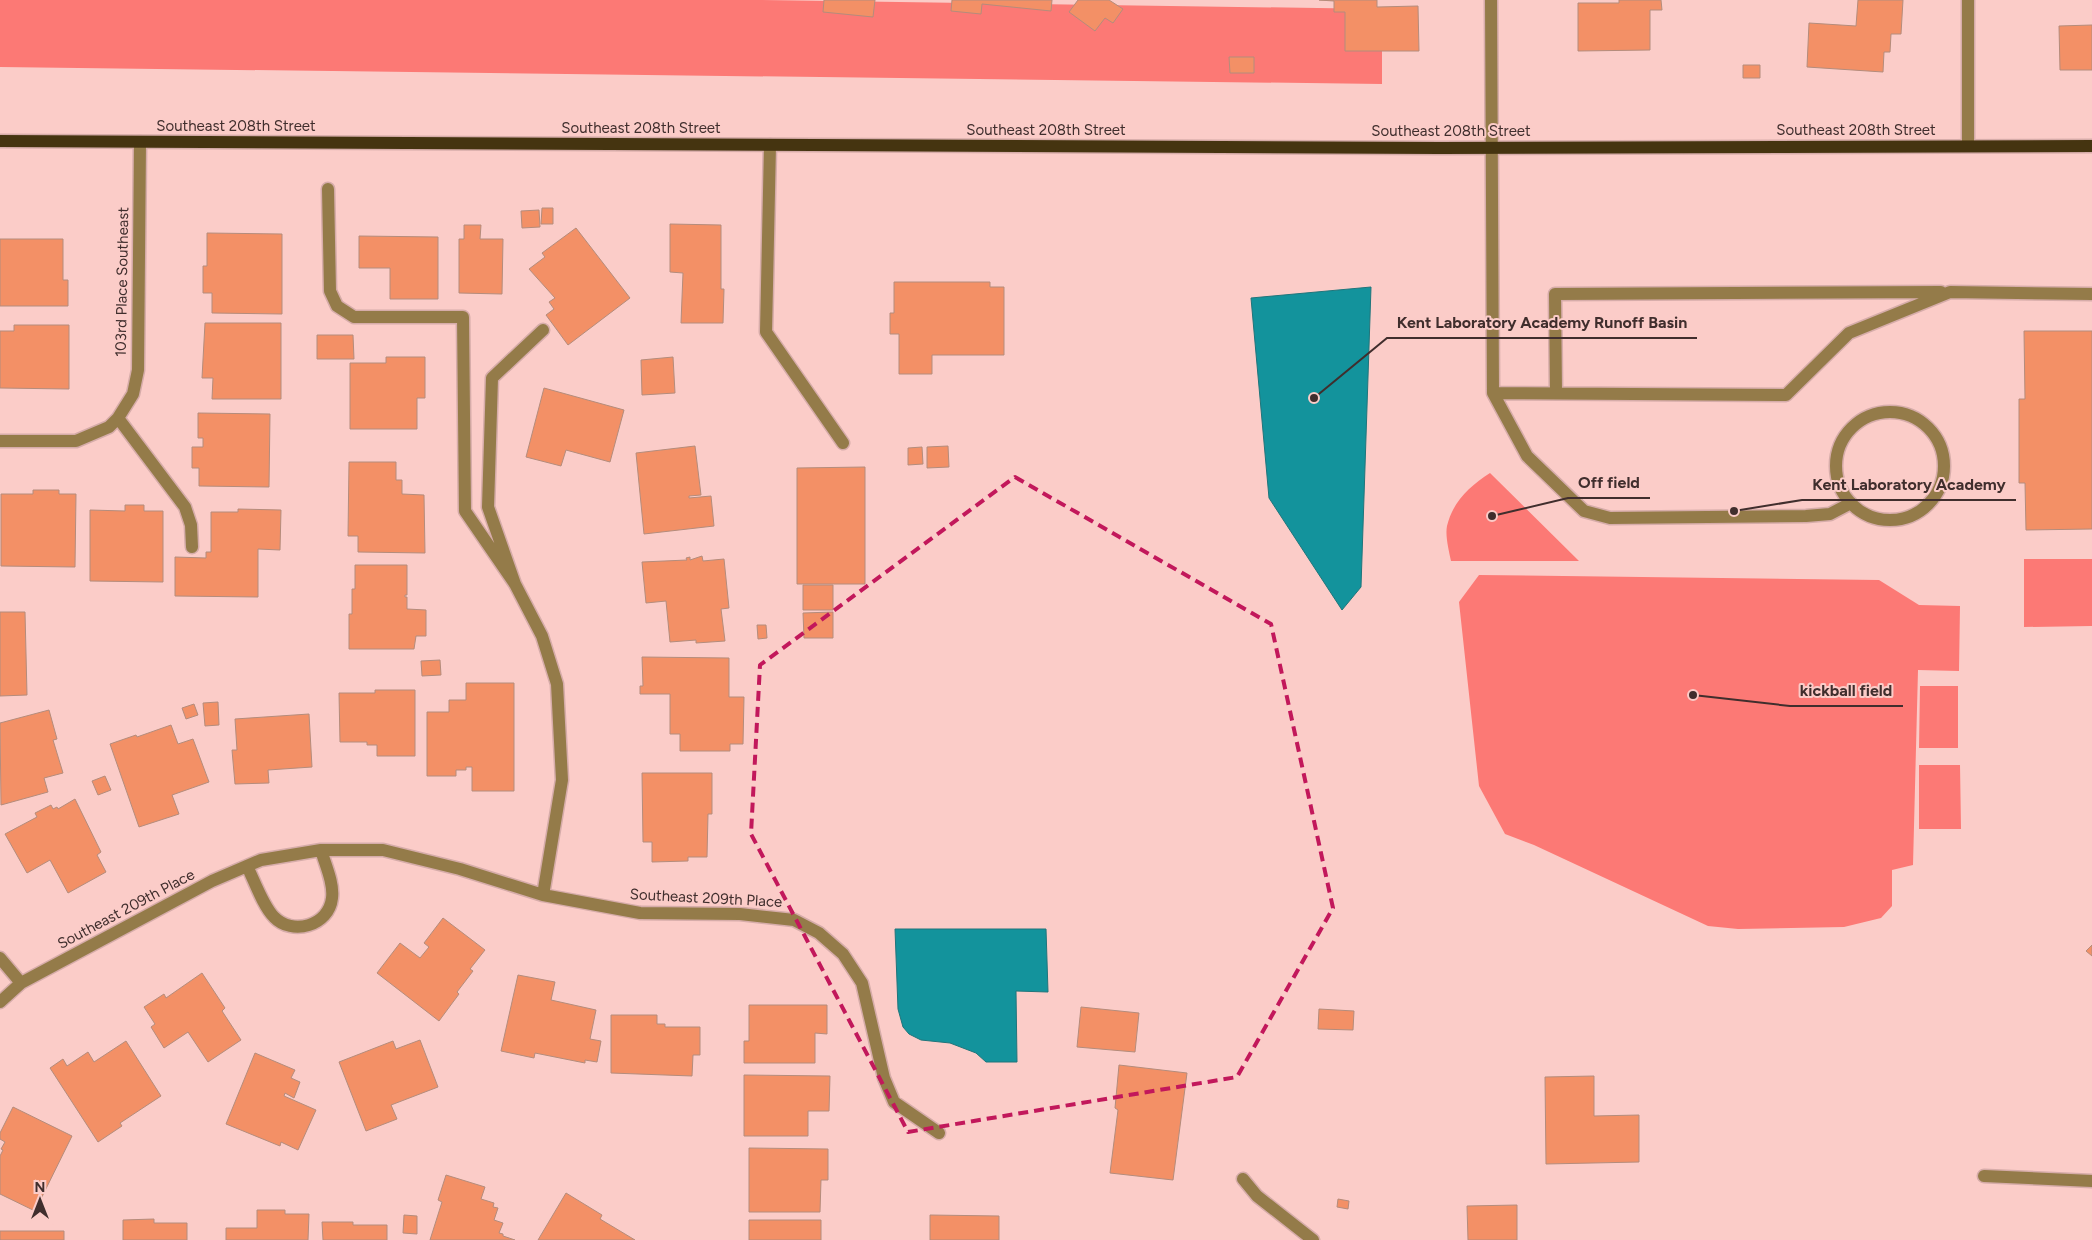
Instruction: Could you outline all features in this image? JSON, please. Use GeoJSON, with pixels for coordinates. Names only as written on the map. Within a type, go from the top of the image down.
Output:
{"type":"FeatureCollection","features":[{"type":"Feature","properties":{"kind":"main road","name":"Southeast 208th Street"},"geometry":{"type":"LineString","coordinates":[[0,141],[1492,148],[2092,146]]}},
{"type":"Feature","properties":{"kind":"street"},"geometry":{"type":"LineString","coordinates":[[1491,0],[1493,393],[1527,456],[1584,511],[1610,518],[1806,516],[1830,514],[1850,503]]}},
{"type":"Feature","properties":{"kind":"street"},"geometry":{"type":"LineString","coordinates":[[1968,0],[1968,145]]}},
{"type":"Feature","properties":{"kind":"street","name":"103rd Place Southeast"},"geometry":{"type":"LineString","coordinates":[[118,418],[133,394],[138,370],[140,142]]}},
{"type":"Feature","properties":{"kind":"street"},"geometry":{"type":"LineString","coordinates":[[770,145],[766,332],[843,443]]}},
{"type":"Feature","properties":{"kind":"street"},"geometry":{"type":"LineString","coordinates":[[328,189],[330,291],[336,306],[354,318],[463,318],[465,511],[515,584],[542,636],[557,684],[562,780],[543,895]]}},
{"type":"Feature","properties":{"kind":"street"},"geometry":{"type":"LineString","coordinates":[[1493,393],[1786,395],[1849,332],[1950,292]]}},
{"type":"Feature","properties":{"kind":"street"},"geometry":{"type":"LineString","coordinates":[[1556,393],[1555,294],[1950,292],[2092,294]]}},
{"type":"Feature","properties":{"kind":"street"},"geometry":{"type":"LineString","coordinates":[[515,584],[488,506],[492,378],[543,330]]}},
{"type":"Feature","properties":{"kind":"street"},"geometry":{"type":"LineString","coordinates":[[1884,413],[1900,413],[1916,419],[1930,429],[1939,443],[1944,460],[1943,476],[1938,493],[1927,505],[1913,515],[1897,520],[1880,519],[1864,514],[1850,503],[1841,489],[1836,473],[1837,456],[1843,440],[1853,426],[1867,417],[1884,413]]}},
{"type":"Feature","properties":{"kind":"street"},"geometry":{"type":"LineString","coordinates":[[0,441],[76,441],[109,427],[118,418],[185,506],[191,525],[192,546]]}},
{"type":"Feature","properties":{"kind":"street"},"geometry":{"type":"LineString","coordinates":[[247,866],[272,915],[282,924],[295,928],[308,926],[320,921],[328,910],[332,898],[331,885],[321,850]]}},
{"type":"Feature","properties":{"kind":"street","name":"Southeast 209th Place"},"geometry":{"type":"LineString","coordinates":[[0,1002],[21,983],[212,881],[260,860],[321,850],[383,850],[460,869],[543,895],[640,912],[740,914],[794,920],[819,933],[843,954],[862,983],[884,1078],[894,1102],[939,1133]]}},
{"type":"Feature","properties":{"kind":"street"},"geometry":{"type":"LineString","coordinates":[[0,958],[21,983]]}},
{"type":"Feature","properties":{"kind":"street"},"geometry":{"type":"LineString","coordinates":[[1984,1176],[2092,1181]]}},
{"type":"Feature","properties":{"kind":"street"},"geometry":{"type":"LineString","coordinates":[[1244,1179],[1257,1196],[1313,1240]]}},
{"type":"Feature","properties":{"kind":"highlighted area"},"geometry":{"type":"Polygon","coordinates":[[[1015,477],[1271,624],[1333,908],[1237,1077],[908,1132],[751,834],[760,665],[1015,477]]]}},
{"type":"Feature","properties":{"kind":"shaded area"},"geometry":{"type":"Polygon","coordinates":[[[0,0],[762,0],[1382,9],[1382,84],[0,67],[0,0]]]}},
{"type":"Feature","properties":{"kind":"shaded area"},"geometry":{"type":"Polygon","coordinates":[[[1490,473],[1579,561],[1451,561],[1446,534],[1453,509],[1463,495],[1490,473]]]}},
{"type":"Feature","properties":{"kind":"shaded area"},"geometry":{"type":"Polygon","coordinates":[[[2024,559],[2092,559],[2092,626],[2024,627],[2024,559]]]}},
{"type":"Feature","properties":{"kind":"shaded area"},"geometry":{"type":"Polygon","coordinates":[[[1479,575],[1879,580],[1919,605],[1960,606],[1959,671],[1918,670],[1913,865],[1892,870],[1892,906],[1881,918],[1844,927],[1738,929],[1708,926],[1534,845],[1505,834],[1479,786],[1459,602],[1479,575]]]}},
{"type":"Feature","properties":{"kind":"shaded area"},"geometry":{"type":"Polygon","coordinates":[[[1920,686],[1958,686],[1958,748],[1919,748],[1920,686]]]}},
{"type":"Feature","properties":{"kind":"shaded area"},"geometry":{"type":"Polygon","coordinates":[[[1919,765],[1960,765],[1961,829],[1919,829],[1919,765]]]}},
{"type":"Feature","properties":{"kind":"water"},"geometry":{"type":"Polygon","coordinates":[[[1371,287],[1361,587],[1342,610],[1269,498],[1251,298],[1371,287]]]}},
{"type":"Feature","properties":{"kind":"water"},"geometry":{"type":"Polygon","coordinates":[[[895,929],[1046,929],[1048,992],[1016,991],[1017,1062],[986,1062],[976,1053],[950,1043],[921,1040],[909,1034],[903,1027],[898,1009],[895,929]]]}},
{"type":"Feature","properties":{"kind":"building"},"geometry":{"type":"Polygon","coordinates":[[[824,0],[875,0],[873,17],[823,12],[824,0]]]}},
{"type":"Feature","properties":{"kind":"building"},"geometry":{"type":"Polygon","coordinates":[[[952,0],[1052,0],[1051,11],[982,4],[981,14],[951,11],[952,0]]]}},
{"type":"Feature","properties":{"kind":"building"},"geometry":{"type":"Polygon","coordinates":[[[1078,0],[1109,0],[1123,9],[1113,23],[1105,18],[1095,31],[1069,12],[1078,0]]]}},
{"type":"Feature","properties":{"kind":"building"},"geometry":{"type":"Polygon","coordinates":[[[1319,0],[1377,0],[1377,7],[1418,6],[1419,51],[1345,51],[1345,12],[1334,12],[1334,1],[1319,0]]]}},
{"type":"Feature","properties":{"kind":"building"},"geometry":{"type":"Polygon","coordinates":[[[1619,0],[1661,0],[1662,10],[1650,10],[1650,50],[1578,51],[1578,3],[1619,3],[1619,0]]]}},
{"type":"Feature","properties":{"kind":"building"},"geometry":{"type":"Polygon","coordinates":[[[1858,0],[1903,0],[1901,34],[1891,34],[1890,52],[1884,52],[1883,72],[1807,67],[1809,23],[1856,26],[1858,0]]]}},
{"type":"Feature","properties":{"kind":"building"},"geometry":{"type":"Polygon","coordinates":[[[2092,25],[2092,70],[2060,70],[2059,26],[2092,25]]]}},
{"type":"Feature","properties":{"kind":"building"},"geometry":{"type":"Polygon","coordinates":[[[1229,57],[1254,57],[1254,73],[1230,73],[1229,57]]]}},
{"type":"Feature","properties":{"kind":"building"},"geometry":{"type":"Polygon","coordinates":[[[1743,65],[1760,65],[1760,78],[1743,78],[1743,65]]]}},
{"type":"Feature","properties":{"kind":"building"},"geometry":{"type":"Polygon","coordinates":[[[542,208],[553,208],[553,224],[541,224],[542,208]]]}},
{"type":"Feature","properties":{"kind":"building"},"geometry":{"type":"Polygon","coordinates":[[[539,210],[540,227],[522,228],[521,211],[539,210]]]}},
{"type":"Feature","properties":{"kind":"building"},"geometry":{"type":"Polygon","coordinates":[[[670,224],[721,225],[721,289],[724,289],[723,323],[681,323],[683,273],[670,272],[670,224]]]}},
{"type":"Feature","properties":{"kind":"building"},"geometry":{"type":"Polygon","coordinates":[[[464,225],[481,225],[480,239],[503,239],[502,294],[459,293],[459,239],[464,239],[464,225]]]}},
{"type":"Feature","properties":{"kind":"building"},"geometry":{"type":"Polygon","coordinates":[[[576,228],[630,298],[568,345],[546,315],[554,309],[549,302],[555,298],[529,269],[545,257],[542,253],[576,228]]]}},
{"type":"Feature","properties":{"kind":"building"},"geometry":{"type":"Polygon","coordinates":[[[207,233],[282,234],[282,314],[212,313],[212,293],[203,293],[203,266],[207,266],[207,233]]]}},
{"type":"Feature","properties":{"kind":"building"},"geometry":{"type":"Polygon","coordinates":[[[359,236],[438,237],[438,299],[390,299],[390,268],[359,268],[359,236]]]}},
{"type":"Feature","properties":{"kind":"building"},"geometry":{"type":"Polygon","coordinates":[[[0,239],[63,239],[63,280],[68,280],[68,306],[0,306],[0,239]]]}},
{"type":"Feature","properties":{"kind":"building"},"geometry":{"type":"Polygon","coordinates":[[[894,282],[990,282],[990,287],[1004,287],[1004,355],[932,355],[932,374],[899,374],[899,334],[890,334],[890,313],[894,313],[894,282]]]}},
{"type":"Feature","properties":{"kind":"building"},"geometry":{"type":"Polygon","coordinates":[[[205,323],[281,323],[281,399],[212,399],[213,378],[202,378],[205,323]]]}},
{"type":"Feature","properties":{"kind":"building"},"geometry":{"type":"Polygon","coordinates":[[[14,325],[69,325],[69,389],[0,388],[0,331],[14,331],[14,325]]]}},
{"type":"Feature","properties":{"kind":"building"},"geometry":{"type":"Polygon","coordinates":[[[2024,331],[2092,331],[2092,529],[2026,530],[2025,483],[2019,483],[2019,399],[2025,399],[2024,331]]]}},
{"type":"Feature","properties":{"kind":"building"},"geometry":{"type":"Polygon","coordinates":[[[317,335],[353,335],[354,359],[317,359],[317,335]]]}},
{"type":"Feature","properties":{"kind":"building"},"geometry":{"type":"Polygon","coordinates":[[[386,357],[425,357],[425,398],[417,398],[417,429],[350,429],[350,363],[386,363],[386,357]]]}},
{"type":"Feature","properties":{"kind":"building"},"geometry":{"type":"Polygon","coordinates":[[[673,357],[675,393],[642,395],[641,360],[673,357]]]}},
{"type":"Feature","properties":{"kind":"building"},"geometry":{"type":"Polygon","coordinates":[[[544,388],[624,410],[610,462],[566,450],[561,466],[526,457],[544,388]]]}},
{"type":"Feature","properties":{"kind":"building"},"geometry":{"type":"Polygon","coordinates":[[[198,413],[270,414],[269,487],[199,486],[199,468],[192,468],[192,447],[203,447],[203,438],[198,438],[198,413]]]}},
{"type":"Feature","properties":{"kind":"building"},"geometry":{"type":"Polygon","coordinates":[[[695,446],[701,495],[689,496],[689,498],[711,496],[714,526],[644,534],[636,453],[695,446]]]}},
{"type":"Feature","properties":{"kind":"building"},"geometry":{"type":"Polygon","coordinates":[[[948,446],[949,467],[927,468],[927,447],[948,446]]]}},
{"type":"Feature","properties":{"kind":"building"},"geometry":{"type":"Polygon","coordinates":[[[922,447],[923,464],[908,465],[908,448],[922,447]]]}},
{"type":"Feature","properties":{"kind":"building"},"geometry":{"type":"Polygon","coordinates":[[[349,462],[396,462],[396,480],[402,480],[402,494],[424,495],[425,553],[358,552],[358,536],[348,536],[349,462]]]}},
{"type":"Feature","properties":{"kind":"building"},"geometry":{"type":"Polygon","coordinates":[[[865,467],[865,584],[797,584],[797,468],[865,467]]]}},
{"type":"Feature","properties":{"kind":"building"},"geometry":{"type":"Polygon","coordinates":[[[33,490],[59,490],[59,494],[76,494],[75,567],[1,566],[1,494],[33,494],[33,490]]]}},
{"type":"Feature","properties":{"kind":"building"},"geometry":{"type":"Polygon","coordinates":[[[125,505],[144,505],[144,511],[163,511],[163,582],[90,581],[90,510],[125,511],[125,505]]]}},
{"type":"Feature","properties":{"kind":"building"},"geometry":{"type":"Polygon","coordinates":[[[238,509],[281,510],[280,550],[258,549],[258,597],[175,596],[175,557],[206,558],[206,552],[211,552],[211,512],[238,512],[238,509]]]}},
{"type":"Feature","properties":{"kind":"building"},"geometry":{"type":"Polygon","coordinates":[[[702,556],[703,561],[724,559],[729,608],[721,609],[725,641],[696,643],[696,640],[670,642],[666,601],[646,603],[642,562],[687,560],[686,558],[690,557],[690,560],[702,556]]]}},
{"type":"Feature","properties":{"kind":"building"},"geometry":{"type":"Polygon","coordinates":[[[355,565],[407,565],[407,595],[405,597],[407,597],[407,609],[426,610],[426,636],[416,636],[414,649],[349,649],[349,614],[352,614],[352,589],[355,589],[355,565]]]}},
{"type":"Feature","properties":{"kind":"building"},"geometry":{"type":"Polygon","coordinates":[[[803,585],[833,585],[833,610],[803,610],[803,585]]]}},
{"type":"Feature","properties":{"kind":"building"},"geometry":{"type":"Polygon","coordinates":[[[0,612],[25,612],[27,695],[0,696],[0,612]]]}},
{"type":"Feature","properties":{"kind":"building"},"geometry":{"type":"Polygon","coordinates":[[[833,612],[833,638],[804,638],[803,613],[833,612]]]}},
{"type":"Feature","properties":{"kind":"building"},"geometry":{"type":"Polygon","coordinates":[[[757,625],[766,625],[767,638],[758,639],[757,625]]]}},
{"type":"Feature","properties":{"kind":"building"},"geometry":{"type":"Polygon","coordinates":[[[642,657],[729,658],[729,697],[744,697],[743,744],[730,744],[730,751],[680,751],[680,734],[670,734],[670,694],[640,694],[640,686],[643,686],[642,657]]]}},
{"type":"Feature","properties":{"kind":"building"},"geometry":{"type":"Polygon","coordinates":[[[440,660],[441,675],[422,676],[421,661],[440,660]]]}},
{"type":"Feature","properties":{"kind":"building"},"geometry":{"type":"Polygon","coordinates":[[[466,683],[514,683],[514,791],[472,791],[472,767],[466,767],[466,770],[456,770],[456,776],[427,776],[427,712],[449,712],[449,700],[466,700],[466,683]]]}},
{"type":"Feature","properties":{"kind":"building"},"geometry":{"type":"Polygon","coordinates":[[[375,690],[415,690],[415,756],[377,756],[377,745],[367,745],[367,742],[340,742],[339,693],[375,693],[375,690]]]}},
{"type":"Feature","properties":{"kind":"building"},"geometry":{"type":"Polygon","coordinates":[[[218,702],[219,725],[205,726],[203,703],[218,702]]]}},
{"type":"Feature","properties":{"kind":"building"},"geometry":{"type":"Polygon","coordinates":[[[194,704],[198,715],[186,719],[182,708],[194,704]]]}},
{"type":"Feature","properties":{"kind":"building"},"geometry":{"type":"Polygon","coordinates":[[[49,710],[57,739],[53,740],[63,773],[44,778],[48,792],[1,805],[0,723],[49,710]]]}},
{"type":"Feature","properties":{"kind":"building"},"geometry":{"type":"Polygon","coordinates":[[[309,714],[312,767],[268,770],[269,783],[235,784],[232,750],[237,750],[235,719],[309,714]]]}},
{"type":"Feature","properties":{"kind":"building"},"geometry":{"type":"Polygon","coordinates":[[[171,725],[178,744],[193,739],[209,782],[172,795],[179,814],[139,827],[110,744],[171,725]]]}},
{"type":"Feature","properties":{"kind":"building"},"geometry":{"type":"Polygon","coordinates":[[[642,773],[712,773],[712,814],[708,814],[707,857],[688,857],[688,861],[652,862],[652,842],[643,842],[642,773]]]}},
{"type":"Feature","properties":{"kind":"building"},"geometry":{"type":"Polygon","coordinates":[[[105,776],[111,790],[98,795],[92,781],[105,776]]]}},
{"type":"Feature","properties":{"kind":"building"},"geometry":{"type":"Polygon","coordinates":[[[75,799],[101,852],[97,855],[106,872],[68,893],[50,860],[27,873],[5,834],[37,817],[35,813],[51,805],[53,809],[57,807],[58,809],[75,799]]]}},
{"type":"Feature","properties":{"kind":"building"},"geometry":{"type":"Polygon","coordinates":[[[443,918],[485,950],[470,969],[473,971],[439,1021],[377,973],[400,943],[420,958],[429,947],[424,943],[443,918]]]}},
{"type":"Feature","properties":{"kind":"building"},"geometry":{"type":"Polygon","coordinates":[[[2092,945],[2092,956],[2086,951],[2092,945]]]}},
{"type":"Feature","properties":{"kind":"building"},"geometry":{"type":"Polygon","coordinates":[[[202,973],[225,1008],[222,1011],[241,1040],[208,1062],[188,1032],[164,1048],[151,1027],[155,1024],[144,1007],[164,994],[166,998],[202,973]]]}},
{"type":"Feature","properties":{"kind":"building"},"geometry":{"type":"Polygon","coordinates":[[[518,975],[555,982],[551,1000],[596,1010],[590,1039],[601,1041],[597,1062],[585,1060],[585,1063],[535,1053],[534,1058],[501,1051],[518,975]]]}},
{"type":"Feature","properties":{"kind":"building"},"geometry":{"type":"Polygon","coordinates":[[[749,1005],[827,1005],[827,1034],[815,1033],[815,1063],[744,1063],[744,1041],[749,1041],[749,1005]]]}},
{"type":"Feature","properties":{"kind":"building"},"geometry":{"type":"Polygon","coordinates":[[[1081,1007],[1139,1013],[1135,1052],[1077,1047],[1081,1007]]]}},
{"type":"Feature","properties":{"kind":"building"},"geometry":{"type":"Polygon","coordinates":[[[1319,1009],[1354,1011],[1353,1030],[1318,1029],[1319,1009]]]}},
{"type":"Feature","properties":{"kind":"building"},"geometry":{"type":"Polygon","coordinates":[[[611,1015],[657,1015],[657,1024],[665,1024],[665,1027],[700,1027],[700,1055],[693,1055],[692,1076],[611,1073],[611,1015]]]}},
{"type":"Feature","properties":{"kind":"building"},"geometry":{"type":"Polygon","coordinates":[[[420,1040],[438,1087],[391,1105],[397,1119],[366,1131],[339,1062],[393,1041],[396,1049],[420,1040]]]}},
{"type":"Feature","properties":{"kind":"building"},"geometry":{"type":"Polygon","coordinates":[[[126,1041],[161,1096],[120,1123],[122,1126],[98,1142],[50,1068],[63,1059],[67,1066],[88,1052],[94,1062],[126,1041]]]}},
{"type":"Feature","properties":{"kind":"building"},"geometry":{"type":"Polygon","coordinates":[[[255,1053],[295,1070],[291,1078],[300,1082],[294,1098],[285,1093],[284,1096],[316,1110],[298,1150],[281,1142],[280,1146],[226,1124],[255,1053]]]}},
{"type":"Feature","properties":{"kind":"building"},"geometry":{"type":"Polygon","coordinates":[[[1119,1065],[1187,1073],[1173,1180],[1110,1173],[1118,1110],[1115,1108],[1119,1065]]]}},
{"type":"Feature","properties":{"kind":"building"},"geometry":{"type":"Polygon","coordinates":[[[744,1075],[830,1076],[829,1111],[808,1111],[808,1136],[744,1136],[744,1075]]]}},
{"type":"Feature","properties":{"kind":"building"},"geometry":{"type":"Polygon","coordinates":[[[1594,1076],[1594,1116],[1639,1115],[1639,1162],[1546,1164],[1545,1077],[1594,1076]]]}},
{"type":"Feature","properties":{"kind":"building"},"geometry":{"type":"Polygon","coordinates":[[[13,1107],[72,1136],[35,1211],[0,1194],[0,1156],[5,1142],[0,1139],[0,1133],[13,1107]]]}},
{"type":"Feature","properties":{"kind":"building"},"geometry":{"type":"Polygon","coordinates":[[[749,1148],[828,1149],[828,1180],[821,1180],[820,1212],[749,1212],[749,1148]]]}},
{"type":"Feature","properties":{"kind":"building"},"geometry":{"type":"Polygon","coordinates":[[[446,1175],[485,1187],[481,1199],[494,1203],[493,1207],[498,1208],[494,1220],[503,1223],[499,1233],[515,1240],[430,1240],[442,1202],[438,1200],[446,1175]]]}},
{"type":"Feature","properties":{"kind":"building"},"geometry":{"type":"Polygon","coordinates":[[[566,1193],[602,1215],[600,1219],[635,1240],[538,1240],[566,1193]]]}},
{"type":"Feature","properties":{"kind":"building"},"geometry":{"type":"Polygon","coordinates":[[[1338,1199],[1349,1201],[1348,1209],[1337,1207],[1338,1199]]]}},
{"type":"Feature","properties":{"kind":"building"},"geometry":{"type":"Polygon","coordinates":[[[1517,1205],[1517,1240],[1468,1240],[1467,1206],[1517,1205]]]}},
{"type":"Feature","properties":{"kind":"building"},"geometry":{"type":"Polygon","coordinates":[[[257,1210],[285,1210],[285,1214],[309,1214],[308,1240],[226,1240],[226,1228],[257,1228],[257,1210]]]}},
{"type":"Feature","properties":{"kind":"building"},"geometry":{"type":"Polygon","coordinates":[[[404,1215],[417,1216],[417,1234],[403,1233],[404,1215]]]}},
{"type":"Feature","properties":{"kind":"building"},"geometry":{"type":"Polygon","coordinates":[[[930,1215],[999,1216],[999,1240],[930,1240],[930,1215]]]}},
{"type":"Feature","properties":{"kind":"building"},"geometry":{"type":"Polygon","coordinates":[[[154,1219],[154,1223],[187,1223],[187,1240],[123,1240],[123,1220],[154,1219]]]}},
{"type":"Feature","properties":{"kind":"building"},"geometry":{"type":"Polygon","coordinates":[[[749,1220],[821,1220],[821,1240],[749,1240],[749,1220]]]}},
{"type":"Feature","properties":{"kind":"building"},"geometry":{"type":"Polygon","coordinates":[[[322,1222],[353,1222],[353,1225],[387,1225],[387,1240],[323,1240],[322,1222]]]}},
{"type":"Feature","properties":{"kind":"building"},"geometry":{"type":"Polygon","coordinates":[[[0,1231],[64,1231],[64,1240],[0,1240],[0,1231]]]}},
{"type":"Feature","properties":{"kind":"place","name":"Kent Laboratory Academy Runoff Basin"},"geometry":{"type":"Point","coordinates":[1314,398]}},
{"type":"Feature","properties":{"kind":"place","name":"Kent Laboratory Academy"},"geometry":{"type":"Point","coordinates":[1734,511]}},
{"type":"Feature","properties":{"kind":"place","name":"Off field"},"geometry":{"type":"Point","coordinates":[1492,516]}},
{"type":"Feature","properties":{"kind":"place","name":"kickball field"},"geometry":{"type":"Point","coordinates":[1693,695]}}]}
